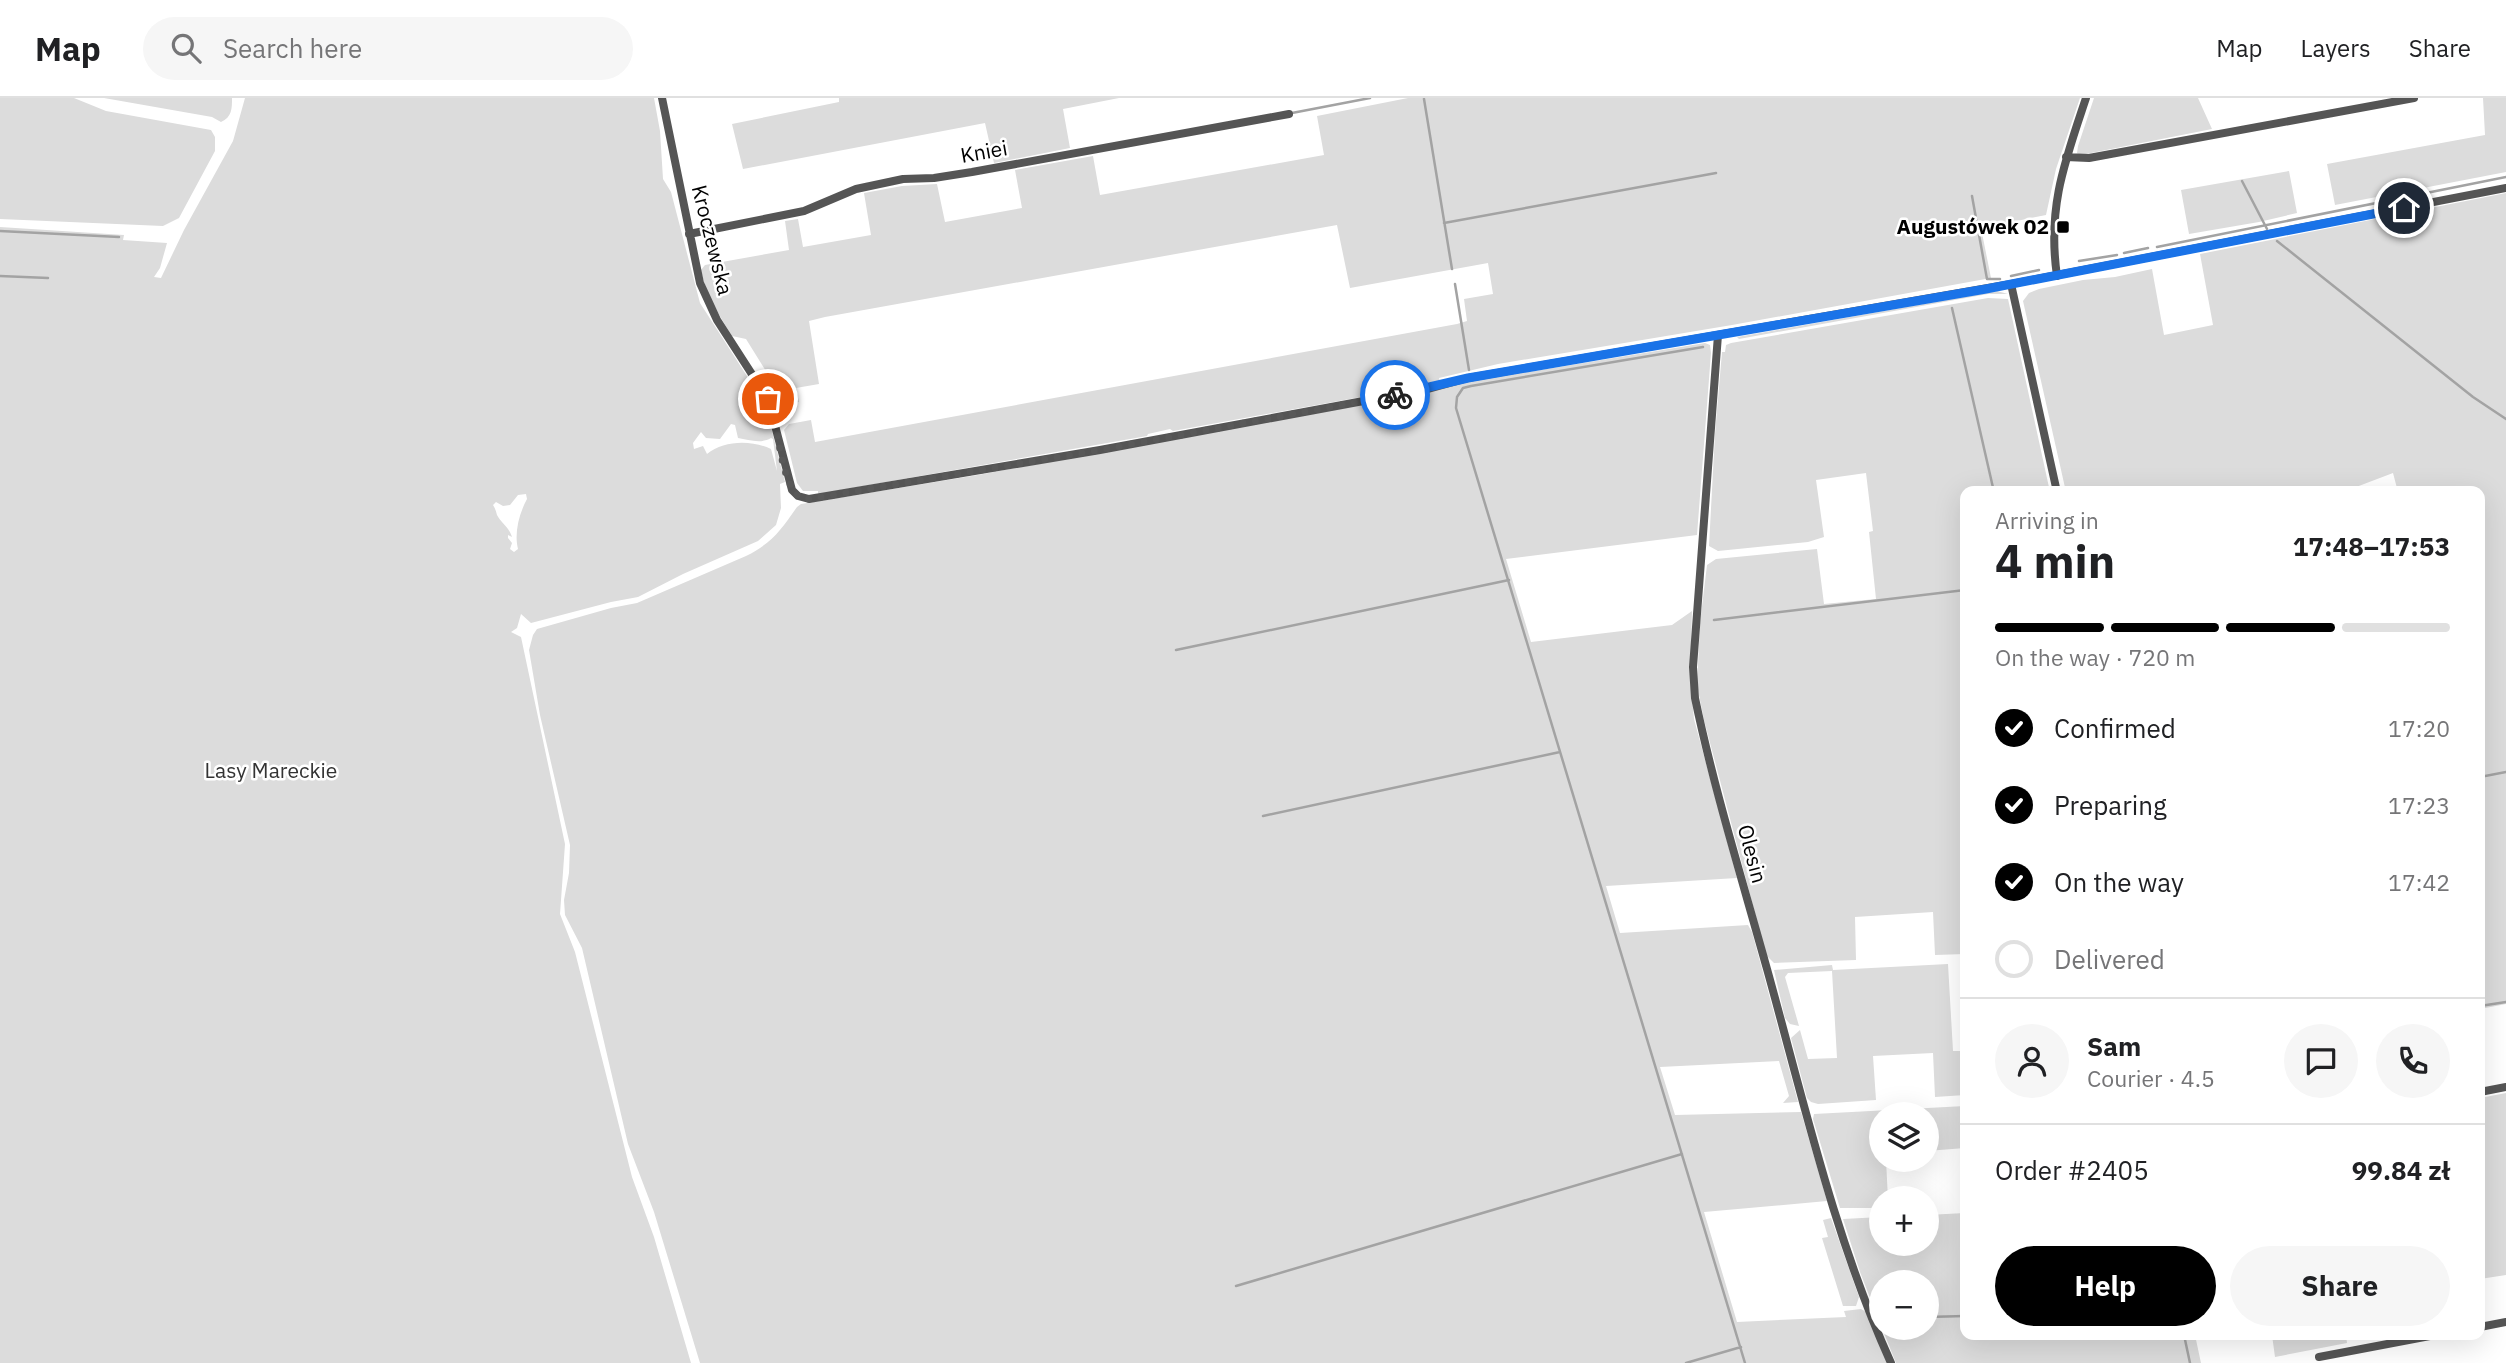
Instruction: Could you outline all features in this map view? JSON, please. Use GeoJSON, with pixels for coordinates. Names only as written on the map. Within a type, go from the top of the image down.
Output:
{"type":"FeatureCollection","features":[{"type":"Feature","properties":{"kind":"street","name":"Kroczewska"},"geometry":{"type":"LineString","coordinates":[[662,98],[689,234],[707,302],[771,406],[790,485],[803,499],[1100,450],[1428,389],[1468,378],[1718,335]]}},
{"type":"Feature","properties":{"kind":"street"},"geometry":{"type":"LineString","coordinates":[[2057,276],[2057,188],[2086,98]]}},
{"type":"Feature","properties":{"kind":"street"},"geometry":{"type":"LineString","coordinates":[[2066,157],[2089,158],[2414,98]]}},
{"type":"Feature","properties":{"kind":"street","name":"Kniei"},"geometry":{"type":"LineString","coordinates":[[689,234],[804,211],[856,189],[892,181],[972,172],[1289,114]]}},
{"type":"Feature","properties":{"kind":"street"},"geometry":{"type":"LineString","coordinates":[[1718,335],[2057,276],[2506,188]]}},
{"type":"Feature","properties":{"kind":"street"},"geometry":{"type":"LineString","coordinates":[[2011,284],[2056,486]]}},
{"type":"Feature","properties":{"kind":"street","name":"Olesin"},"geometry":{"type":"LineString","coordinates":[[1718,335],[1693,667],[1695,698],[1751,916],[1835,1215],[1869,1315],[1891,1363]]}},
{"type":"Feature","properties":{"kind":"street"},"geometry":{"type":"LineString","coordinates":[[2485,1091],[2506,1087]]}},
{"type":"Feature","properties":{"kind":"street"},"geometry":{"type":"LineString","coordinates":[[2485,1326],[2506,1322]]}},
{"type":"Feature","properties":{"kind":"street"},"geometry":{"type":"LineString","coordinates":[[2319,1357],[2409,1340]]}},
{"type":"Feature","properties":{"kind":"green space"},"geometry":{"type":"Polygon","coordinates":[[[0,98],[74,98],[106,111],[211,130],[215,137],[215,151],[179,218],[163,226],[0,219],[0,98]]]}},
{"type":"Feature","properties":{"kind":"green space"},"geometry":{"type":"Polygon","coordinates":[[[104,98],[232,98],[232,106],[229,115],[221,122],[212,117],[104,98]]]}},
{"type":"Feature","properties":{"kind":"green space","name":"Lasy Mareckie"},"geometry":{"type":"Polygon","coordinates":[[[245,98],[654,98],[660,131],[663,179],[671,192],[700,303],[765,404],[785,482],[780,484],[781,508],[776,525],[758,541],[638,597],[531,623],[521,614],[517,628],[511,632],[521,637],[565,844],[560,914],[575,952],[632,1177],[654,1237],[691,1363],[0,1363],[0,227],[124,235],[123,240],[167,243],[160,268],[154,277],[161,278],[233,141],[245,98]],[[731,424],[720,439],[706,438],[701,432],[693,443],[694,449],[703,446],[707,454],[730,444],[763,446],[771,449],[777,471],[773,439],[759,441],[738,438],[735,425],[731,424]],[[526,494],[518,495],[510,505],[503,506],[496,502],[493,505],[511,534],[512,537],[508,535],[508,538],[512,543],[510,549],[514,552],[518,549],[517,530],[527,499],[526,494]]]}},
{"type":"Feature","properties":{"kind":"green space"},"geometry":{"type":"Polygon","coordinates":[[[839,98],[1119,98],[1063,109],[1070,148],[994,163],[985,123],[743,169],[732,124],[839,102],[839,98]]]}},
{"type":"Feature","properties":{"kind":"green space"},"geometry":{"type":"Polygon","coordinates":[[[1408,98],[2080,98],[2056,169],[2046,215],[1981,228],[1991,278],[1498,364],[1439,378],[1440,382],[1416,387],[818,494],[818,491],[803,491],[797,483],[784,430],[789,424],[811,420],[815,442],[1457,324],[1467,321],[1464,299],[1493,294],[1488,263],[1350,288],[1337,225],[825,317],[809,321],[819,384],[796,388],[799,402],[793,403],[794,409],[790,410],[746,339],[732,336],[713,305],[703,279],[701,270],[705,265],[789,250],[785,221],[798,219],[803,247],[871,235],[864,193],[902,186],[937,184],[945,222],[1022,208],[1015,170],[1093,156],[1100,195],[1324,155],[1317,116],[1408,98]]]}},
{"type":"Feature","properties":{"kind":"green space"},"geometry":{"type":"Polygon","coordinates":[[[2094,98],[2198,98],[2212,129],[2081,155],[2077,153],[2078,146],[2094,98]]]}},
{"type":"Feature","properties":{"kind":"green space"},"geometry":{"type":"Polygon","coordinates":[[[2483,98],[2506,98],[2506,172],[2335,205],[2327,164],[2485,135],[2483,98]]]}},
{"type":"Feature","properties":{"kind":"green space"},"geometry":{"type":"Polygon","coordinates":[[[2289,171],[2297,213],[2189,234],[2181,190],[2289,171]]]}},
{"type":"Feature","properties":{"kind":"green space"},"geometry":{"type":"Polygon","coordinates":[[[2506,193],[2506,1004],[2485,1008],[2485,486],[2396,486],[2393,473],[2359,486],[2065,486],[2023,301],[2029,293],[2039,289],[2152,269],[2164,335],[2213,325],[2200,254],[2506,193]]]}},
{"type":"Feature","properties":{"kind":"green space"},"geometry":{"type":"Polygon","coordinates":[[[1997,291],[2008,294],[1988,294],[1739,339],[1737,337],[1997,291]]]}},
{"type":"Feature","properties":{"kind":"green space"},"geometry":{"type":"Polygon","coordinates":[[[1988,298],[2008,299],[2049,486],[1960,486],[1960,954],[1935,955],[1933,912],[1855,917],[1856,960],[1774,963],[1766,955],[1697,685],[1700,623],[1707,565],[1716,559],[1817,549],[1824,604],[1876,599],[1869,532],[1873,531],[1866,473],[1816,480],[1824,537],[1808,542],[1718,551],[1709,546],[1722,352],[1725,352],[1726,345],[1988,298]]]}},
{"type":"Feature","properties":{"kind":"green space"},"geometry":{"type":"Polygon","coordinates":[[[1705,343],[1710,345],[1697,535],[1506,559],[1531,642],[1672,625],[1692,611],[1690,678],[1694,719],[1737,878],[1606,886],[1620,933],[1748,925],[1752,932],[1798,1102],[1783,1103],[1789,1096],[1779,1061],[1660,1067],[1675,1115],[1801,1112],[1827,1201],[1704,1212],[1737,1322],[1846,1317],[1844,1311],[1861,1309],[1866,1312],[1869,1319],[1869,1340],[1878,1340],[1887,1363],[700,1363],[654,1212],[628,1144],[582,948],[565,915],[570,845],[540,715],[529,650],[537,629],[637,603],[746,556],[769,541],[801,504],[978,475],[1433,391],[1467,382],[1705,343]]]}},
{"type":"Feature","properties":{"kind":"green space"},"geometry":{"type":"Polygon","coordinates":[[[1948,964],[1953,1051],[1960,1051],[1960,1095],[1935,1097],[1933,1053],[1873,1056],[1876,1100],[1818,1104],[1811,1102],[1807,1098],[1791,1038],[1800,1030],[1808,1059],[1837,1058],[1832,971],[1788,973],[1785,977],[1799,1026],[1790,1024],[1785,1018],[1774,970],[1832,965],[1833,970],[1948,964]]]}},
{"type":"Feature","properties":{"kind":"green space"},"geometry":{"type":"Polygon","coordinates":[[[2506,1093],[2506,1275],[2485,1278],[2485,1097],[2506,1093]]]}},
{"type":"Feature","properties":{"kind":"green space"},"geometry":{"type":"Polygon","coordinates":[[[1960,1106],[1960,1148],[1939,1150],[1939,1107],[1960,1106]]]}},
{"type":"Feature","properties":{"kind":"green space"},"geometry":{"type":"Polygon","coordinates":[[[1869,1111],[1869,1172],[1887,1172],[1887,1186],[1869,1186],[1869,1208],[1840,1208],[1813,1119],[1814,1114],[1869,1111]]]}},
{"type":"Feature","properties":{"kind":"green space"},"geometry":{"type":"Polygon","coordinates":[[[1960,1213],[1960,1340],[2196,1340],[2201,1363],[1896,1363],[1887,1340],[1939,1340],[1939,1270],[1869,1270],[1869,1295],[1843,1219],[1869,1218],[1869,1256],[1939,1256],[1939,1214],[1960,1213]]]}},
{"type":"Feature","properties":{"kind":"green space"},"geometry":{"type":"Polygon","coordinates":[[[1831,1218],[1859,1297],[1856,1306],[1843,1306],[1822,1238],[1828,1237],[1823,1220],[1831,1218]]]}},
{"type":"Feature","properties":{"kind":"green space"},"geometry":{"type":"Polygon","coordinates":[[[2273,1340],[2347,1340],[2347,1343],[2275,1357],[2273,1340]]]}},
{"type":"Feature","properties":{"kind":"waterway"},"geometry":{"type":"LineString","coordinates":[[1292,113],[1370,98]]}},
{"type":"Feature","properties":{"kind":"waterway"},"geometry":{"type":"LineString","coordinates":[[1424,99],[1452,269]]}},
{"type":"Feature","properties":{"kind":"waterway"},"geometry":{"type":"LineString","coordinates":[[1444,223],[1716,173]]}},
{"type":"Feature","properties":{"kind":"waterway"},"geometry":{"type":"LineString","coordinates":[[2157,247],[2506,177]]}},
{"type":"Feature","properties":{"kind":"waterway"},"geometry":{"type":"LineString","coordinates":[[2242,181],[2267,229]]}},
{"type":"Feature","properties":{"kind":"waterway"},"geometry":{"type":"LineString","coordinates":[[1972,196],[1987,279],[2000,279]]}},
{"type":"Feature","properties":{"kind":"waterway"},"geometry":{"type":"LineString","coordinates":[[0,231],[119,237]]}},
{"type":"Feature","properties":{"kind":"waterway"},"geometry":{"type":"LineString","coordinates":[[2277,241],[2473,397],[2506,419]]}},
{"type":"Feature","properties":{"kind":"waterway"},"geometry":{"type":"LineString","coordinates":[[2124,253],[2148,248]]}},
{"type":"Feature","properties":{"kind":"waterway"},"geometry":{"type":"LineString","coordinates":[[2079,261],[2117,255]]}},
{"type":"Feature","properties":{"kind":"waterway"},"geometry":{"type":"LineString","coordinates":[[2011,276],[2039,270]]}},
{"type":"Feature","properties":{"kind":"waterway"},"geometry":{"type":"LineString","coordinates":[[0,276],[48,278]]}},
{"type":"Feature","properties":{"kind":"waterway"},"geometry":{"type":"LineString","coordinates":[[1455,284],[1469,370]]}},
{"type":"Feature","properties":{"kind":"waterway"},"geometry":{"type":"LineString","coordinates":[[1952,308],[1993,486]]}},
{"type":"Feature","properties":{"kind":"waterway"},"geometry":{"type":"LineString","coordinates":[[1703,347],[1471,386],[1463,388],[1457,397],[1456,408],[1745,1363]]}},
{"type":"Feature","properties":{"kind":"waterway"},"geometry":{"type":"LineString","coordinates":[[1176,650],[1509,580]]}},
{"type":"Feature","properties":{"kind":"waterway"},"geometry":{"type":"LineString","coordinates":[[1714,620],[1960,591]]}},
{"type":"Feature","properties":{"kind":"waterway"},"geometry":{"type":"LineString","coordinates":[[1263,816],[1560,752]]}},
{"type":"Feature","properties":{"kind":"waterway"},"geometry":{"type":"LineString","coordinates":[[2485,776],[2506,772]]}},
{"type":"Feature","properties":{"kind":"waterway"},"geometry":{"type":"LineString","coordinates":[[2485,1005],[2506,1002]]}},
{"type":"Feature","properties":{"kind":"waterway"},"geometry":{"type":"LineString","coordinates":[[1236,1286],[1682,1154]]}},
{"type":"Feature","properties":{"kind":"waterway"},"geometry":{"type":"LineString","coordinates":[[1939,1317],[1960,1316]]}},
{"type":"Feature","properties":{"kind":"waterway"},"geometry":{"type":"LineString","coordinates":[[2185,1340],[2190,1363]]}},
{"type":"Feature","properties":{"kind":"waterway"},"geometry":{"type":"LineString","coordinates":[[1686,1363],[1741,1347]]}},
{"type":"Feature","properties":{"kind":"way so far"},"geometry":{"type":"LineString","coordinates":[[768,399],[790,485],[798,496],[809,499],[1100,450],[1395,395]]}},
{"type":"Feature","properties":{"kind":"place","name":"Augustówek 02"},"geometry":{"type":"Point","coordinates":[2063,227]}},
{"type":"Feature","properties":{"kind":"route"},"geometry":{"type":"LineString","coordinates":[[1395,395],[1468,378],[2057,276],[2404,208]]}}]}
